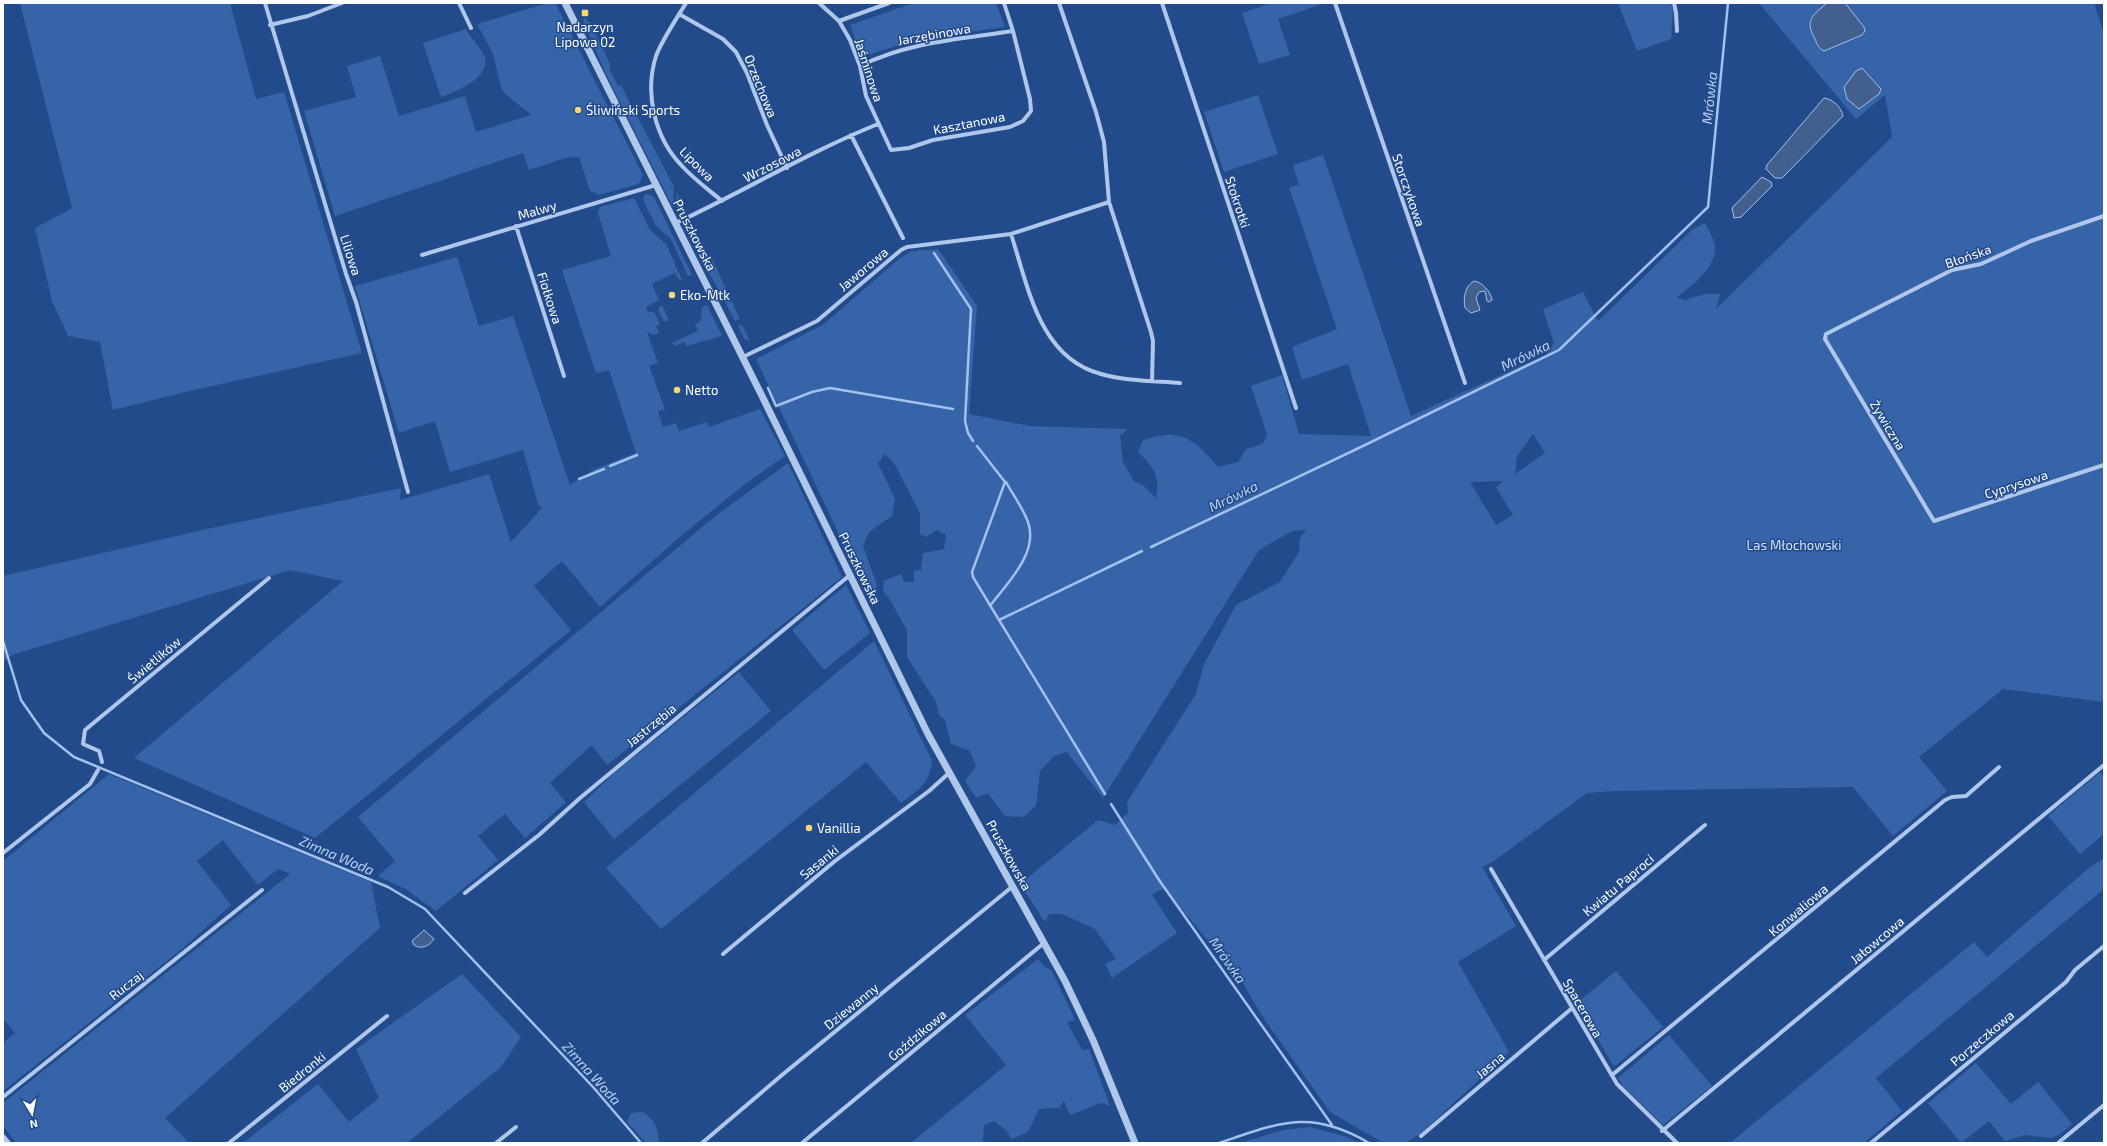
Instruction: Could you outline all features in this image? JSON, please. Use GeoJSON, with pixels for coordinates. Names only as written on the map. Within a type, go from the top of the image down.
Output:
{"type":"FeatureCollection","features":[{"type":"Feature","properties":{"kind":"street","name":"Liliowa"},"geometry":{"type":"LineString","coordinates":[[264,3],[346,274],[356,302],[408,492]]}},
{"type":"Feature","properties":{"kind":"street"},"geometry":{"type":"LineString","coordinates":[[270,25],[308,16],[342,3]]}},
{"type":"Feature","properties":{"kind":"street"},"geometry":{"type":"LineString","coordinates":[[459,3],[471,28]]}},
{"type":"Feature","properties":{"kind":"street","name":"Pruszkowska"},"geometry":{"type":"LineString","coordinates":[[565,3],[949,773],[1044,942],[1080,1010],[1134,1143]]}},
{"type":"Feature","properties":{"kind":"street","name":"Lipowa"},"geometry":{"type":"LineString","coordinates":[[686,3],[656,56],[651,89],[655,118],[664,143],[682,167],[722,202]]}},
{"type":"Feature","properties":{"kind":"street","name":"Jaśminowa"},"geometry":{"type":"LineString","coordinates":[[819,3],[839,21],[850,40],[860,66],[866,96],[891,150]]}},
{"type":"Feature","properties":{"kind":"street"},"geometry":{"type":"LineString","coordinates":[[839,21],[889,3]]}},
{"type":"Feature","properties":{"kind":"street","name":"Kasztanowa"},"geometry":{"type":"LineString","coordinates":[[891,150],[909,148],[933,140],[1010,127],[1023,121],[1031,111],[1030,99],[1013,31],[1004,3]]}},
{"type":"Feature","properties":{"kind":"street"},"geometry":{"type":"LineString","coordinates":[[1059,3],[1096,112],[1104,142],[1109,202],[1152,332],[1152,381]]}},
{"type":"Feature","properties":{"kind":"street","name":"Stokrotki"},"geometry":{"type":"LineString","coordinates":[[1162,3],[1296,408]]}},
{"type":"Feature","properties":{"kind":"street","name":"Storczykowa"},"geometry":{"type":"LineString","coordinates":[[1335,3],[1465,383]]}},
{"type":"Feature","properties":{"kind":"street"},"geometry":{"type":"LineString","coordinates":[[1674,3],[1677,31]]}},
{"type":"Feature","properties":{"kind":"street","name":"Orzechowa"},"geometry":{"type":"LineString","coordinates":[[679,14],[723,39],[736,52],[747,73],[767,125],[787,168]]}},
{"type":"Feature","properties":{"kind":"street","name":"Jarzębinowa"},"geometry":{"type":"LineString","coordinates":[[860,66],[881,56],[914,46],[1013,31]]}},
{"type":"Feature","properties":{"kind":"street","name":"Wrzosowa"},"geometry":{"type":"LineString","coordinates":[[676,223],[722,202],[851,135],[878,124]]}},
{"type":"Feature","properties":{"kind":"street"},"geometry":{"type":"LineString","coordinates":[[851,135],[903,238]]}},
{"type":"Feature","properties":{"kind":"street","name":"Malwy"},"geometry":{"type":"LineString","coordinates":[[422,255],[657,185]]}},
{"type":"Feature","properties":{"kind":"street","name":"Jaworowa"},"geometry":{"type":"LineString","coordinates":[[742,357],[817,321],[901,250],[907,247],[1011,234],[1109,202]]}},
{"type":"Feature","properties":{"kind":"street","name":"Błońska"},"geometry":{"type":"LineString","coordinates":[[1825,339],[1826,334],[1838,327],[1909,293],[1952,270],[1981,264],[2032,241],[2104,216]]}},
{"type":"Feature","properties":{"kind":"street","name":"Fiołkowa"},"geometry":{"type":"LineString","coordinates":[[516,226],[564,376]]}},
{"type":"Feature","properties":{"kind":"street"},"geometry":{"type":"LineString","coordinates":[[1011,234],[1036,313],[1040,323],[1055,345],[1075,362],[1099,374],[1180,383]]}},
{"type":"Feature","properties":{"kind":"street","name":"Żywiczna"},"geometry":{"type":"LineString","coordinates":[[1825,339],[1934,521]]}},
{"type":"Feature","properties":{"kind":"street","name":"Cyprysowa"},"geometry":{"type":"LineString","coordinates":[[1934,521],[2104,465]]}},
{"type":"Feature","properties":{"kind":"street","name":"Jastrzębia"},"geometry":{"type":"LineString","coordinates":[[466,893],[850,575]]}},
{"type":"Feature","properties":{"kind":"street","name":"Świetlików"},"geometry":{"type":"LineString","coordinates":[[102,762],[99,751],[83,744],[85,730],[269,578]]}},
{"type":"Feature","properties":{"kind":"street","name":"Jałowcowa"},"geometry":{"type":"LineString","coordinates":[[1662,1131],[2104,765]]}},
{"type":"Feature","properties":{"kind":"street","name":"Konwaliowa"},"geometry":{"type":"LineString","coordinates":[[1612,1075],[1945,800],[1952,797],[1966,796],[1999,767]]}},
{"type":"Feature","properties":{"kind":"street"},"geometry":{"type":"LineString","coordinates":[[3,854],[90,784],[98,770]]}},
{"type":"Feature","properties":{"kind":"street","name":"Sasanki"},"geometry":{"type":"LineString","coordinates":[[723,954],[835,861],[929,791],[949,773]]}},
{"type":"Feature","properties":{"kind":"street","name":"Kwiatu Paproci"},"geometry":{"type":"LineString","coordinates":[[1544,960],[1705,825]]}},
{"type":"Feature","properties":{"kind":"street","name":"Spacerowa"},"geometry":{"type":"LineString","coordinates":[[1491,869],[1571,1008],[1621,1090],[1662,1131],[1677,1143]]}},
{"type":"Feature","properties":{"kind":"street","name":"Dziewanny"},"geometry":{"type":"LineString","coordinates":[[702,1143],[782,1075],[1013,886]]}},
{"type":"Feature","properties":{"kind":"street","name":"Ruczaj"},"geometry":{"type":"LineString","coordinates":[[3,1097],[262,890]]}},
{"type":"Feature","properties":{"kind":"street","name":"Goździkowa"},"geometry":{"type":"LineString","coordinates":[[802,1143],[1044,942]]}},
{"type":"Feature","properties":{"kind":"street","name":"Porzeczkowa"},"geometry":{"type":"LineString","coordinates":[[1871,1143],[2066,982],[2075,970],[2104,946]]}},
{"type":"Feature","properties":{"kind":"street","name":"Jasna"},"geometry":{"type":"LineString","coordinates":[[1421,1136],[1571,1008]]}},
{"type":"Feature","properties":{"kind":"street","name":"Biedronki"},"geometry":{"type":"LineString","coordinates":[[229,1143],[387,1016]]}},
{"type":"Feature","properties":{"kind":"street"},"geometry":{"type":"LineString","coordinates":[[2058,1143],[2104,1105]]}},
{"type":"Feature","properties":{"kind":"street"},"geometry":{"type":"LineString","coordinates":[[496,1143],[516,1127]]}},
{"type":"Feature","properties":{"kind":"street"},"geometry":{"type":"LineString","coordinates":[[3,1138],[7,1143]]}},
{"type":"Feature","properties":{"kind":"green space"},"geometry":{"type":"Polygon","coordinates":[[[20,3],[230,3],[256,99],[284,92],[362,353],[185,392],[113,410],[100,342],[68,336],[52,301],[35,228],[72,208],[20,3]]]}},
{"type":"Feature","properties":{"kind":"green space"},"geometry":{"type":"Polygon","coordinates":[[[548,3],[555,3],[643,175],[639,184],[599,195],[590,191],[579,157],[565,158],[529,170],[523,153],[335,216],[304,111],[356,97],[347,66],[380,56],[399,116],[465,96],[476,132],[531,115],[502,91],[493,54],[477,24],[548,3]]]}},
{"type":"Feature","properties":{"kind":"green space"},"geometry":{"type":"Polygon","coordinates":[[[913,3],[996,3],[1005,27],[914,40],[862,57],[850,25],[913,3]]]}},
{"type":"Feature","properties":{"kind":"green space"},"geometry":{"type":"Polygon","coordinates":[[[1272,3],[1325,3],[1278,19],[1290,55],[1259,64],[1242,13],[1272,3]]]}},
{"type":"Feature","properties":{"kind":"green space"},"geometry":{"type":"Polygon","coordinates":[[[1618,3],[1671,3],[1673,11],[1671,39],[1637,51],[1618,3]]]}},
{"type":"Feature","properties":{"kind":"green space","name":"Las Młochowski"},"geometry":{"type":"Polygon","coordinates":[[[1759,3],[2094,3],[2104,34],[2104,702],[2003,689],[1919,757],[1947,791],[1893,836],[1853,787],[1614,791],[1587,793],[1494,861],[1482,867],[1516,926],[1458,962],[1509,1052],[1420,1134],[1405,1143],[1384,1143],[1330,1112],[1260,1013],[1241,980],[1164,888],[1152,895],[1177,933],[1112,978],[1105,964],[1116,959],[1095,929],[1062,914],[1049,914],[1045,922],[1020,884],[1098,820],[1115,825],[1128,813],[1127,802],[1196,694],[1204,664],[1236,605],[1280,582],[1299,552],[1300,538],[1306,530],[1292,531],[1259,550],[1103,798],[1067,752],[1054,756],[1040,771],[1036,805],[1024,817],[1005,816],[988,793],[976,798],[965,781],[976,766],[970,751],[951,744],[945,720],[939,715],[936,702],[907,657],[907,630],[890,600],[883,591],[884,581],[901,574],[904,582],[914,582],[914,571],[921,570],[923,553],[944,549],[946,535],[937,530],[926,537],[920,534],[920,513],[894,463],[885,454],[878,463],[895,499],[892,516],[869,532],[863,546],[877,585],[875,598],[858,574],[756,359],[824,324],[899,259],[912,251],[938,249],[977,306],[969,414],[1030,426],[1128,429],[1120,436],[1123,462],[1134,481],[1143,485],[1156,498],[1156,477],[1152,467],[1138,452],[1143,440],[1166,435],[1180,436],[1198,446],[1218,467],[1238,462],[1246,449],[1263,444],[1267,434],[1251,386],[1282,375],[1299,434],[1371,436],[1348,364],[1302,380],[1292,347],[1337,329],[1289,187],[1299,185],[1293,165],[1323,155],[1411,416],[1547,354],[1554,343],[1543,309],[1583,292],[1598,321],[1692,230],[1705,223],[1712,236],[1715,246],[1714,257],[1711,264],[1701,276],[1677,297],[1684,300],[1705,294],[1720,294],[1716,309],[1892,137],[1885,95],[1856,119],[1759,3]],[[1533,434],[1517,456],[1515,474],[1545,453],[1533,434]],[[1503,481],[1470,482],[1496,525],[1513,515],[1496,487],[1503,481]]]}},
{"type":"Feature","properties":{"kind":"green space"},"geometry":{"type":"Polygon","coordinates":[[[586,18],[588,22],[590,22],[611,66],[609,68],[618,86],[621,85],[674,187],[673,207],[605,72],[583,20],[586,18]]]}},
{"type":"Feature","properties":{"kind":"green space"},"geometry":{"type":"Polygon","coordinates":[[[466,29],[484,55],[485,66],[477,78],[470,84],[441,97],[423,43],[466,29]]]}},
{"type":"Feature","properties":{"kind":"green space"},"geometry":{"type":"Polygon","coordinates":[[[1258,95],[1278,154],[1224,172],[1204,112],[1258,95]]]}},
{"type":"Feature","properties":{"kind":"green space"},"geometry":{"type":"Polygon","coordinates":[[[677,193],[686,214],[678,212],[676,205],[677,193]]]}},
{"type":"Feature","properties":{"kind":"green space"},"geometry":{"type":"Polygon","coordinates":[[[647,194],[654,197],[692,275],[688,276],[671,239],[656,226],[643,200],[644,195],[647,194]]]}},
{"type":"Feature","properties":{"kind":"green space"},"geometry":{"type":"Polygon","coordinates":[[[634,198],[650,230],[666,244],[682,280],[680,281],[675,273],[652,284],[659,300],[646,307],[648,312],[654,312],[660,324],[656,326],[659,333],[653,335],[647,332],[658,363],[649,366],[665,409],[658,411],[663,427],[676,423],[679,431],[707,422],[709,427],[760,409],[785,456],[745,484],[681,536],[600,607],[562,561],[534,586],[571,630],[315,838],[134,758],[343,581],[290,570],[12,655],[3,662],[3,576],[216,527],[401,488],[400,500],[489,474],[511,542],[542,508],[538,504],[523,450],[450,472],[435,421],[399,433],[355,286],[457,257],[479,326],[513,316],[570,485],[595,469],[636,453],[609,370],[596,373],[562,270],[611,256],[598,213],[600,207],[634,198]]]}},
{"type":"Feature","properties":{"kind":"green space"},"geometry":{"type":"Polygon","coordinates":[[[687,227],[694,232],[707,256],[702,258],[687,227]]]}},
{"type":"Feature","properties":{"kind":"green space"},"geometry":{"type":"Polygon","coordinates":[[[713,261],[740,319],[735,321],[705,265],[713,261]]]}},
{"type":"Feature","properties":{"kind":"green space"},"geometry":{"type":"Polygon","coordinates":[[[662,305],[669,320],[664,322],[658,309],[662,305]]]}},
{"type":"Feature","properties":{"kind":"green space"},"geometry":{"type":"Polygon","coordinates":[[[707,305],[722,336],[686,346],[685,342],[674,346],[672,343],[698,331],[695,325],[701,320],[702,307],[707,305]]]}},
{"type":"Feature","properties":{"kind":"green space"},"geometry":{"type":"Polygon","coordinates":[[[742,325],[750,341],[744,339],[738,326],[742,325]]]}},
{"type":"Feature","properties":{"kind":"green space"},"geometry":{"type":"Polygon","coordinates":[[[788,463],[842,577],[607,765],[592,745],[550,783],[566,802],[525,838],[505,814],[478,836],[498,860],[436,911],[407,890],[378,876],[395,861],[358,817],[714,517],[788,463]]]}},
{"type":"Feature","properties":{"kind":"green space"},"geometry":{"type":"Polygon","coordinates":[[[846,585],[870,633],[824,670],[792,630],[846,585]]]}},
{"type":"Feature","properties":{"kind":"green space"},"geometry":{"type":"Polygon","coordinates":[[[874,641],[932,761],[931,769],[926,781],[918,790],[901,803],[866,762],[661,929],[606,868],[874,641]]]}},
{"type":"Feature","properties":{"kind":"green space"},"geometry":{"type":"Polygon","coordinates":[[[739,672],[771,711],[614,839],[584,802],[613,774],[739,672]]]}},
{"type":"Feature","properties":{"kind":"green space"},"geometry":{"type":"Polygon","coordinates":[[[2100,772],[2104,777],[2104,834],[2080,854],[2048,816],[2100,772]]]}},
{"type":"Feature","properties":{"kind":"green space"},"geometry":{"type":"Polygon","coordinates":[[[109,774],[371,882],[380,928],[165,1118],[189,1143],[16,1143],[3,1125],[3,1103],[290,874],[278,869],[258,885],[223,840],[197,861],[231,905],[182,949],[3,1091],[3,1043],[15,1033],[3,1018],[3,861],[109,774]]]}},
{"type":"Feature","properties":{"kind":"green space"},"geometry":{"type":"Polygon","coordinates":[[[2104,858],[2104,889],[1876,1078],[1902,1111],[1864,1143],[1730,1143],[1974,942],[1987,957],[2090,867],[2104,858]]]}},
{"type":"Feature","properties":{"kind":"green space"},"geometry":{"type":"Polygon","coordinates":[[[1038,959],[1045,967],[1052,971],[1075,1020],[1067,1022],[1082,1050],[1089,1049],[1110,1106],[1101,1103],[1070,1115],[1064,1101],[1059,1108],[1039,1109],[1028,1132],[1011,1139],[1007,1131],[994,1121],[984,1125],[983,1142],[985,1143],[911,1143],[1006,1065],[965,1015],[1038,959]]]}},
{"type":"Feature","properties":{"kind":"green space"},"geometry":{"type":"Polygon","coordinates":[[[1616,971],[1663,1027],[1616,1065],[1613,1065],[1577,1003],[1616,971]]]}},
{"type":"Feature","properties":{"kind":"green space"},"geometry":{"type":"Polygon","coordinates":[[[462,974],[521,1037],[501,1067],[407,1143],[243,1143],[318,1084],[349,1122],[379,1098],[356,1049],[462,974]]]}},
{"type":"Feature","properties":{"kind":"green space"},"geometry":{"type":"Polygon","coordinates":[[[1669,1035],[1712,1086],[1663,1125],[1623,1086],[1618,1078],[1669,1035]]]}},
{"type":"Feature","properties":{"kind":"green space"},"geometry":{"type":"Polygon","coordinates":[[[1976,1063],[2011,1104],[2038,1082],[2072,1124],[2059,1135],[2051,1138],[2025,1135],[2005,1141],[1989,1121],[1961,1143],[1928,1103],[1976,1063]]]}},
{"type":"Feature","properties":{"kind":"green space"},"geometry":{"type":"Polygon","coordinates":[[[642,1112],[651,1118],[655,1125],[659,1143],[646,1143],[627,1122],[631,1113],[642,1112]]]}},
{"type":"Feature","properties":{"kind":"green space"},"geometry":{"type":"Polygon","coordinates":[[[1310,1127],[1347,1137],[1358,1143],[1240,1143],[1283,1130],[1310,1127]]]}},
{"type":"Feature","properties":{"kind":"shaded area"},"geometry":{"type":"Polygon","coordinates":[[[1827,3],[1845,3],[1864,27],[1865,31],[1862,35],[1824,51],[1819,48],[1810,27],[1810,22],[1814,15],[1827,3]]]}},
{"type":"Feature","properties":{"kind":"shaded area"},"geometry":{"type":"Polygon","coordinates":[[[1862,68],[1881,89],[1879,94],[1859,109],[1847,99],[1844,87],[1856,71],[1862,68]]]}},
{"type":"Feature","properties":{"kind":"shaded area"},"geometry":{"type":"Polygon","coordinates":[[[1824,98],[1831,100],[1836,104],[1841,110],[1843,116],[1782,178],[1775,178],[1766,169],[1767,165],[1824,98]]]}},
{"type":"Feature","properties":{"kind":"shaded area"},"geometry":{"type":"Polygon","coordinates":[[[1762,177],[1771,182],[1772,186],[1741,217],[1734,218],[1732,208],[1762,177]]]}},
{"type":"Feature","properties":{"kind":"shaded area"},"geometry":{"type":"Polygon","coordinates":[[[1474,281],[1480,283],[1486,288],[1492,300],[1489,302],[1487,301],[1485,291],[1479,292],[1476,298],[1480,310],[1471,313],[1465,308],[1464,300],[1467,289],[1474,281]]]}},
{"type":"Feature","properties":{"kind":"shaded area"},"geometry":{"type":"Polygon","coordinates":[[[424,930],[434,939],[430,944],[423,947],[414,945],[412,941],[424,930]]]}},
{"type":"Feature","properties":{"kind":"waterway","name":"Mrówka"},"geometry":{"type":"LineString","coordinates":[[1151,547],[1363,446],[1559,350],[1708,207],[1728,3]]}},
{"type":"Feature","properties":{"kind":"waterway"},"geometry":{"type":"LineString","coordinates":[[934,253],[971,309],[965,421],[968,433],[973,441]]}},
{"type":"Feature","properties":{"kind":"waterway"},"geometry":{"type":"LineString","coordinates":[[768,388],[776,406],[812,392],[830,388],[953,409]]}},
{"type":"Feature","properties":{"kind":"waterway"},"geometry":{"type":"LineString","coordinates":[[977,446],[1005,482],[972,572],[973,577],[999,620]]}},
{"type":"Feature","properties":{"kind":"waterway"},"geometry":{"type":"LineString","coordinates":[[610,466],[637,455]]}},
{"type":"Feature","properties":{"kind":"waterway"},"geometry":{"type":"LineString","coordinates":[[579,479],[604,469]]}},
{"type":"Feature","properties":{"kind":"waterway"},"geometry":{"type":"LineString","coordinates":[[990,606],[1020,567],[1029,545],[1030,534],[1028,522],[1006,482]]}},
{"type":"Feature","properties":{"kind":"waterway","name":"Mrówka"},"geometry":{"type":"LineString","coordinates":[[1105,794],[999,620],[1142,551]]}},
{"type":"Feature","properties":{"kind":"waterway","name":"Zimna Woda"},"geometry":{"type":"LineString","coordinates":[[3,641],[21,700],[44,733],[74,757],[388,887],[425,909],[593,1087],[641,1143]]}},
{"type":"Feature","properties":{"kind":"waterway","name":"Mrówka"},"geometry":{"type":"LineString","coordinates":[[1111,804],[1159,880],[1332,1125]]}},
{"type":"Feature","properties":{"kind":"waterway","name":"Zimna Woda"},"geometry":{"type":"LineString","coordinates":[[1219,1143],[1259,1130],[1294,1122],[1311,1122],[1329,1125],[1348,1132],[1369,1143]]}},
{"type":"Feature","properties":{"kind":"place","name":"Nadarzyn Lipowa 02"},"geometry":{"type":"Point","coordinates":[585,13]}},
{"type":"Feature","properties":{"kind":"place","name":"Śliwiński Sports"},"geometry":{"type":"Point","coordinates":[578,110]}},
{"type":"Feature","properties":{"kind":"place","name":"Eko-Mtk"},"geometry":{"type":"Point","coordinates":[672,295]}},
{"type":"Feature","properties":{"kind":"place","name":"Netto"},"geometry":{"type":"Point","coordinates":[677,390]}},
{"type":"Feature","properties":{"kind":"place","name":"Vanillia"},"geometry":{"type":"Point","coordinates":[809,828]}}]}
